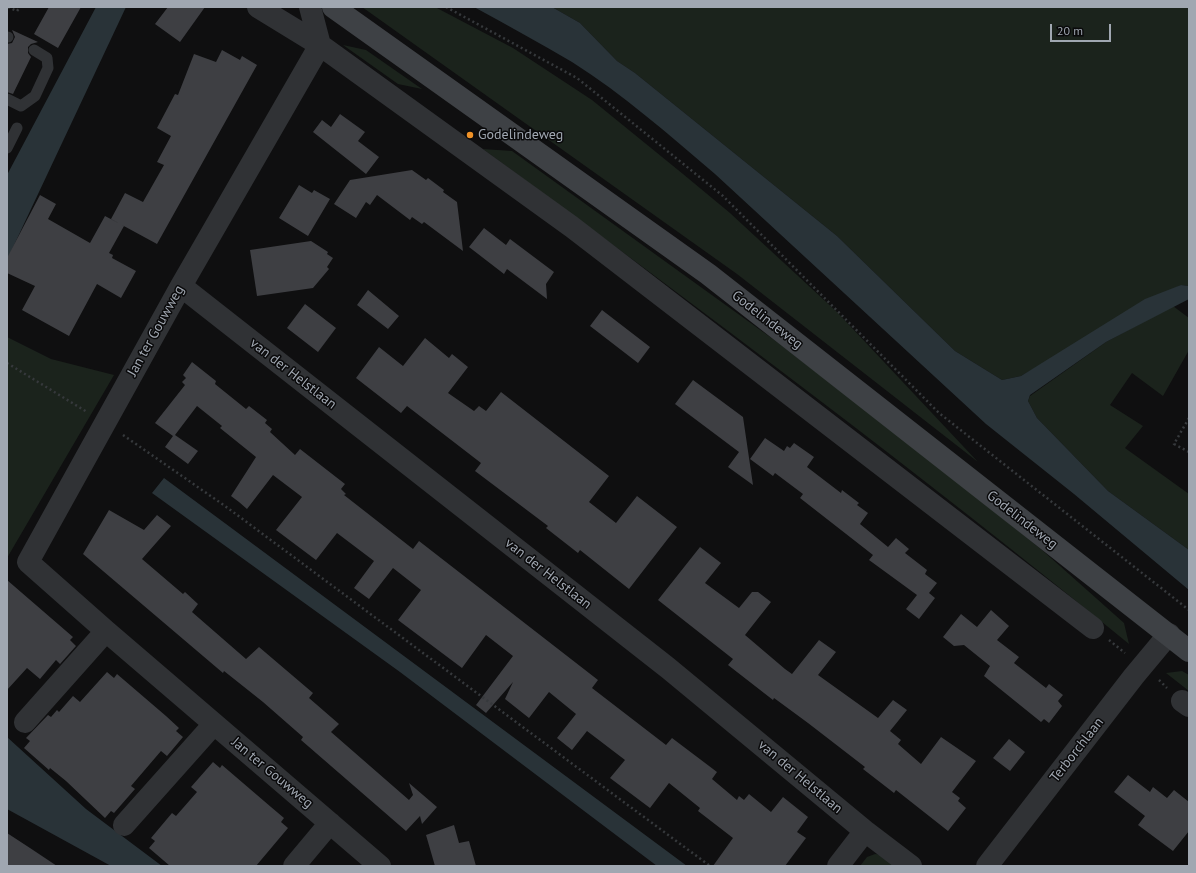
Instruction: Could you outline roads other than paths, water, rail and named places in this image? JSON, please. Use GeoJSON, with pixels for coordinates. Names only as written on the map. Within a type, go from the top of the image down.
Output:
{"type":"FeatureCollection","features":[{"type":"Feature","properties":{"kind":"main road","name":"Godelindeweg"},"geometry":{"type":"LineString","coordinates":[[333,7],[708,274],[1189,651]]}},
{"type":"Feature","properties":{"kind":"street"},"geometry":{"type":"LineString","coordinates":[[258,7],[320,45],[572,227],[1093,628]]}},
{"type":"Feature","properties":{"kind":"street"},"geometry":{"type":"LineString","coordinates":[[310,7],[320,45]]}},
{"type":"Feature","properties":{"kind":"street","name":"Jan ter Gouwweg"},"geometry":{"type":"LineString","coordinates":[[320,45],[181,286],[28,562],[106,631],[380,866]]}},
{"type":"Feature","properties":{"kind":"street","name":"van der Helstlaan"},"geometry":{"type":"LineString","coordinates":[[181,286],[668,668],[865,831],[911,866]]}},
{"type":"Feature","properties":{"kind":"street"},"geometry":{"type":"LineString","coordinates":[[25,722],[106,631]]}},
{"type":"Feature","properties":{"kind":"street","name":"Terborchlaan"},"geometry":{"type":"LineString","coordinates":[[987,866],[1134,676],[1169,634]]}},
{"type":"Feature","properties":{"kind":"street"},"geometry":{"type":"LineString","coordinates":[[124,825],[214,724]]}},
{"type":"Feature","properties":{"kind":"street"},"geometry":{"type":"LineString","coordinates":[[294,866],[330,823]]}},
{"type":"Feature","properties":{"kind":"street"},"geometry":{"type":"LineString","coordinates":[[838,866],[865,831]]}},
{"type":"Feature","properties":{"kind":"lane"},"geometry":{"type":"LineString","coordinates":[[7,99],[21,106],[35,96],[48,68],[47,58],[34,50]]}},
{"type":"Feature","properties":{"kind":"lane"},"geometry":{"type":"LineString","coordinates":[[7,148],[18,128]]}},
{"type":"Feature","properties":{"kind":"place","name":"Godelindeweg"},"geometry":{"type":"Point","coordinates":[470,135]}}]}
